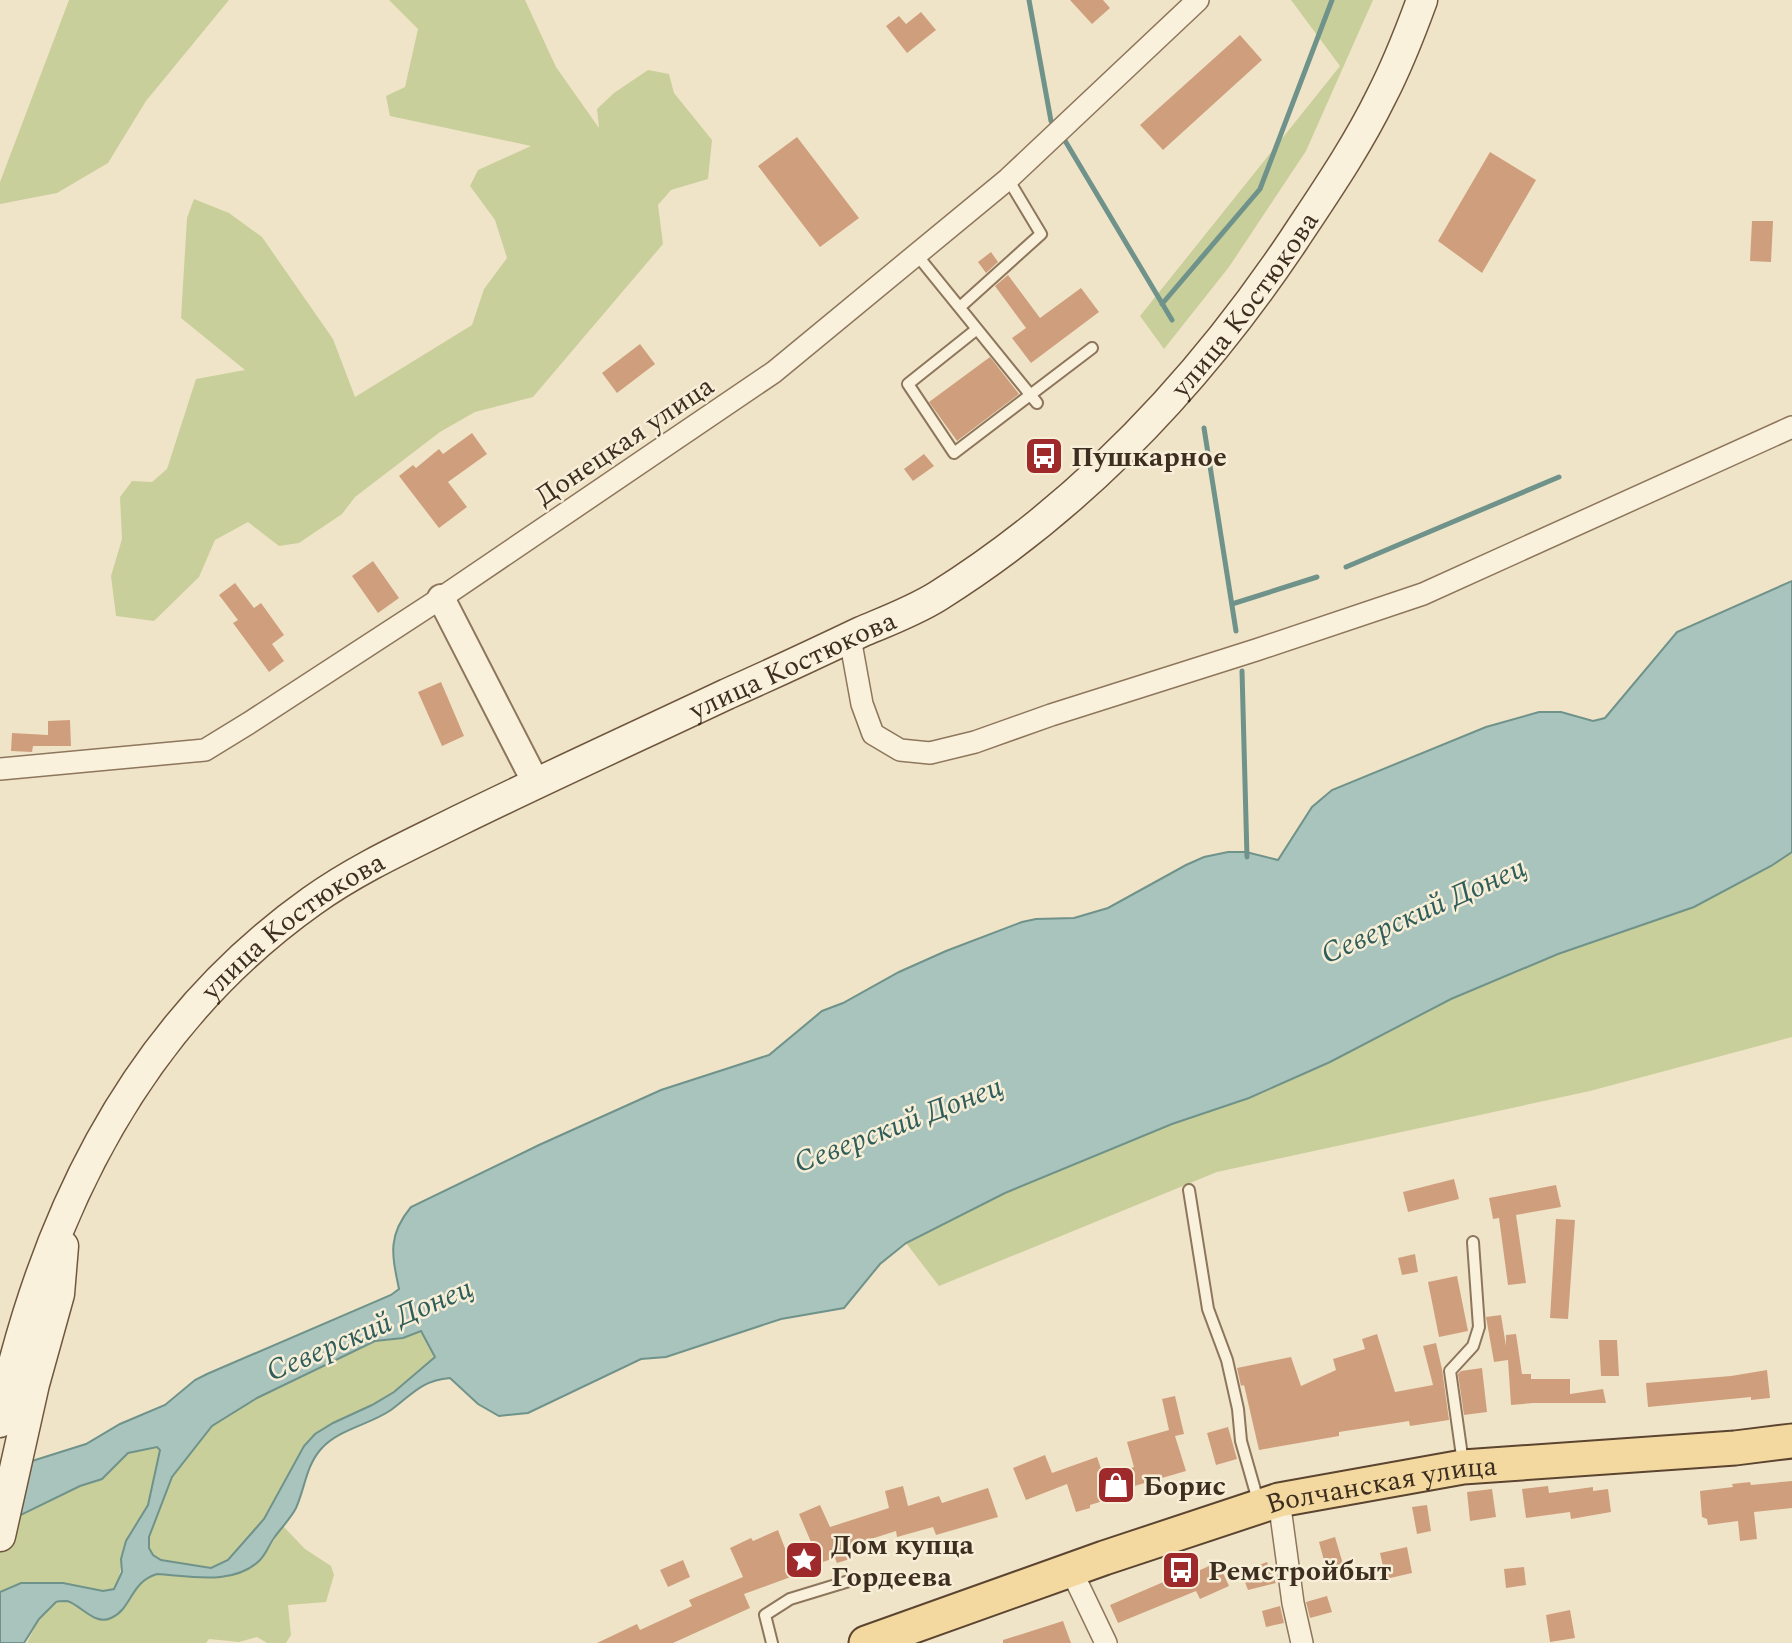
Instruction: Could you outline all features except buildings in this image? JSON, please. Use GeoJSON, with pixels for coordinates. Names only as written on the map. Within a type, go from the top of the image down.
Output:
{"type":"FeatureCollection","features":[{"type":"Feature","properties":{"kind":"main road","name":"улица Костюкова"},"geometry":{"type":"LineString","coordinates":[[0,1422],[22,1381],[59,1294],[66,1216],[101,1137],[155,1053],[202,997],[254,945],[315,898],[377,861],[536,783],[931,601],[1012,548],[1114,457],[1167,403],[1255,296],[1340,170],[1381,98],[1422,0]]}},
{"type":"Feature","properties":{"kind":"main road","name":"улица Костюкова"},"geometry":{"type":"LineString","coordinates":[[0,1536],[22,1381]]}},
{"type":"Feature","properties":{"kind":"main road","name":"Волчанская улица"},"geometry":{"type":"LineString","coordinates":[[866,1643],[1269,1502],[1463,1467],[1735,1448],[1792,1441]]}},
{"type":"Feature","properties":{"kind":"street","name":"Донецкая улица"},"geometry":{"type":"LineString","coordinates":[[0,769],[205,750],[440,598],[774,372],[1008,179],[1198,0]]}},
{"type":"Feature","properties":{"kind":"street"},"geometry":{"type":"LineString","coordinates":[[850,638],[862,704],[873,734],[900,750],[930,753],[975,742],[1423,594],[1792,427]]}},
{"type":"Feature","properties":{"kind":"street"},"geometry":{"type":"LineString","coordinates":[[440,598],[536,783]]}},
{"type":"Feature","properties":{"kind":"street"},"geometry":{"type":"LineString","coordinates":[[1269,1502],[1302,1643]]}},
{"type":"Feature","properties":{"kind":"street"},"geometry":{"type":"LineString","coordinates":[[1071,1570],[1105,1643]]}},
{"type":"Feature","properties":{"kind":"lane"},"geometry":{"type":"LineString","coordinates":[[960,307],[1041,234],[1008,179]]}},
{"type":"Feature","properties":{"kind":"lane"},"geometry":{"type":"LineString","coordinates":[[918,255],[1033,399]]}},
{"type":"Feature","properties":{"kind":"lane"},"geometry":{"type":"LineString","coordinates":[[977,329],[908,384],[954,453],[1033,399],[1092,348]]}},
{"type":"Feature","properties":{"kind":"lane"},"geometry":{"type":"LineString","coordinates":[[1189,1190],[1208,1309],[1227,1360],[1238,1409],[1241,1441],[1269,1502]]}},
{"type":"Feature","properties":{"kind":"lane"},"geometry":{"type":"LineString","coordinates":[[1463,1467],[1450,1371],[1473,1346],[1479,1327],[1473,1242]]}},
{"type":"Feature","properties":{"kind":"lane"},"geometry":{"type":"LineString","coordinates":[[772,1643],[765,1615],[790,1599],[849,1581]]}},
{"type":"Feature","properties":{"kind":"green space"},"geometry":{"type":"Polygon","coordinates":[[[69,0],[229,0],[146,101],[108,163],[57,193],[0,204],[0,182],[69,0]]]}},
{"type":"Feature","properties":{"kind":"green space"},"geometry":{"type":"Polygon","coordinates":[[[389,0],[525,0],[556,67],[599,128],[597,109],[614,93],[648,70],[669,74],[674,93],[712,140],[708,179],[671,190],[658,205],[663,244],[533,397],[475,412],[440,432],[355,497],[342,514],[299,543],[279,546],[248,522],[215,540],[199,577],[154,621],[116,616],[111,576],[122,539],[120,497],[132,481],[152,482],[167,469],[196,379],[245,370],[181,318],[187,218],[194,199],[229,213],[262,237],[333,339],[355,397],[472,325],[484,289],[507,258],[495,220],[470,186],[478,170],[531,146],[390,116],[386,96],[405,87],[418,29],[389,0]]]}},
{"type":"Feature","properties":{"kind":"green space"},"geometry":{"type":"Polygon","coordinates":[[[1291,0],[1373,0],[1306,151],[1229,267],[1164,349],[1140,316],[1340,66],[1291,0]]]}},
{"type":"Feature","properties":{"kind":"green space"},"geometry":{"type":"Polygon","coordinates":[[[1792,852],[1792,1037],[1590,1091],[1217,1172],[939,1286],[906,1243],[1005,1193],[1172,1124],[1249,1098],[1330,1062],[1451,999],[1558,954],[1694,907],[1792,852]]]}},
{"type":"Feature","properties":{"kind":"green space"},"geometry":{"type":"Polygon","coordinates":[[[420,1331],[436,1357],[394,1392],[315,1434],[304,1446],[264,1519],[228,1560],[211,1568],[161,1560],[153,1555],[149,1548],[149,1537],[172,1477],[212,1426],[257,1398],[375,1341],[403,1338],[420,1331]]]}},
{"type":"Feature","properties":{"kind":"green space"},"geometry":{"type":"Polygon","coordinates":[[[148,1447],[160,1447],[156,1478],[147,1507],[126,1541],[114,1589],[103,1591],[63,1583],[21,1583],[0,1592],[0,1525],[80,1486],[102,1479],[128,1453],[148,1447]]]}},
{"type":"Feature","properties":{"kind":"green space"},"geometry":{"type":"Polygon","coordinates":[[[283,1526],[305,1549],[331,1566],[334,1575],[326,1602],[288,1605],[291,1635],[286,1643],[267,1643],[257,1637],[239,1642],[209,1639],[206,1643],[27,1643],[39,1619],[56,1602],[66,1601],[92,1616],[111,1619],[146,1577],[158,1574],[183,1575],[262,1559],[283,1526]]]}},
{"type":"Feature","properties":{"kind":"water","name":"Северский Донец"},"geometry":{"type":"Polygon","coordinates":[[[1792,581],[1792,852],[1771,866],[1694,907],[1558,954],[1451,999],[1330,1062],[1249,1098],[1172,1124],[1005,1193],[906,1243],[880,1264],[844,1308],[781,1319],[666,1357],[641,1359],[528,1413],[499,1416],[478,1404],[450,1378],[431,1382],[391,1410],[336,1437],[321,1449],[309,1470],[294,1512],[262,1558],[249,1568],[211,1578],[157,1574],[141,1583],[118,1614],[105,1620],[94,1617],[67,1601],[57,1602],[39,1619],[24,1643],[0,1643],[0,1592],[21,1583],[63,1583],[103,1591],[114,1589],[122,1572],[121,1559],[126,1541],[148,1505],[160,1450],[157,1447],[128,1453],[102,1479],[80,1486],[0,1525],[0,1471],[86,1444],[120,1424],[165,1405],[195,1380],[207,1374],[391,1295],[399,1289],[393,1256],[395,1237],[403,1217],[411,1207],[661,1090],[769,1055],[822,1011],[946,951],[1022,922],[1074,918],[1108,908],[1204,857],[1228,852],[1246,852],[1278,860],[1312,807],[1332,790],[1486,727],[1539,712],[1561,712],[1593,721],[1605,718],[1677,632],[1792,581]],[[421,1331],[403,1338],[375,1341],[257,1398],[212,1426],[172,1477],[149,1537],[149,1548],[153,1555],[161,1560],[211,1568],[228,1560],[264,1519],[304,1446],[315,1434],[394,1392],[435,1357],[421,1331]]]}},
{"type":"Feature","properties":{"kind":"waterway"},"geometry":{"type":"LineString","coordinates":[[1029,0],[1051,121]]}},
{"type":"Feature","properties":{"kind":"waterway"},"geometry":{"type":"LineString","coordinates":[[1162,304],[1260,189],[1332,0]]}},
{"type":"Feature","properties":{"kind":"waterway"},"geometry":{"type":"LineString","coordinates":[[1064,139],[1172,320]]}},
{"type":"Feature","properties":{"kind":"waterway"},"geometry":{"type":"LineString","coordinates":[[1204,428],[1236,631]]}},
{"type":"Feature","properties":{"kind":"waterway"},"geometry":{"type":"LineString","coordinates":[[1346,567],[1559,477]]}},
{"type":"Feature","properties":{"kind":"waterway"},"geometry":{"type":"LineString","coordinates":[[1232,604],[1317,577]]}},
{"type":"Feature","properties":{"kind":"waterway"},"geometry":{"type":"LineString","coordinates":[[1242,671],[1247,857]]}},
{"type":"Feature","properties":{"kind":"place","name":"Пушкарное"},"geometry":{"type":"Point","coordinates":[1044,456]}},
{"type":"Feature","properties":{"kind":"place","name":"Борис"},"geometry":{"type":"Point","coordinates":[1116,1485]}},
{"type":"Feature","properties":{"kind":"place","name":"Дом купца Гордеева"},"geometry":{"type":"Point","coordinates":[804,1560]}},
{"type":"Feature","properties":{"kind":"place","name":"Ремстройбыт"},"geometry":{"type":"Point","coordinates":[1181,1570]}}]}
